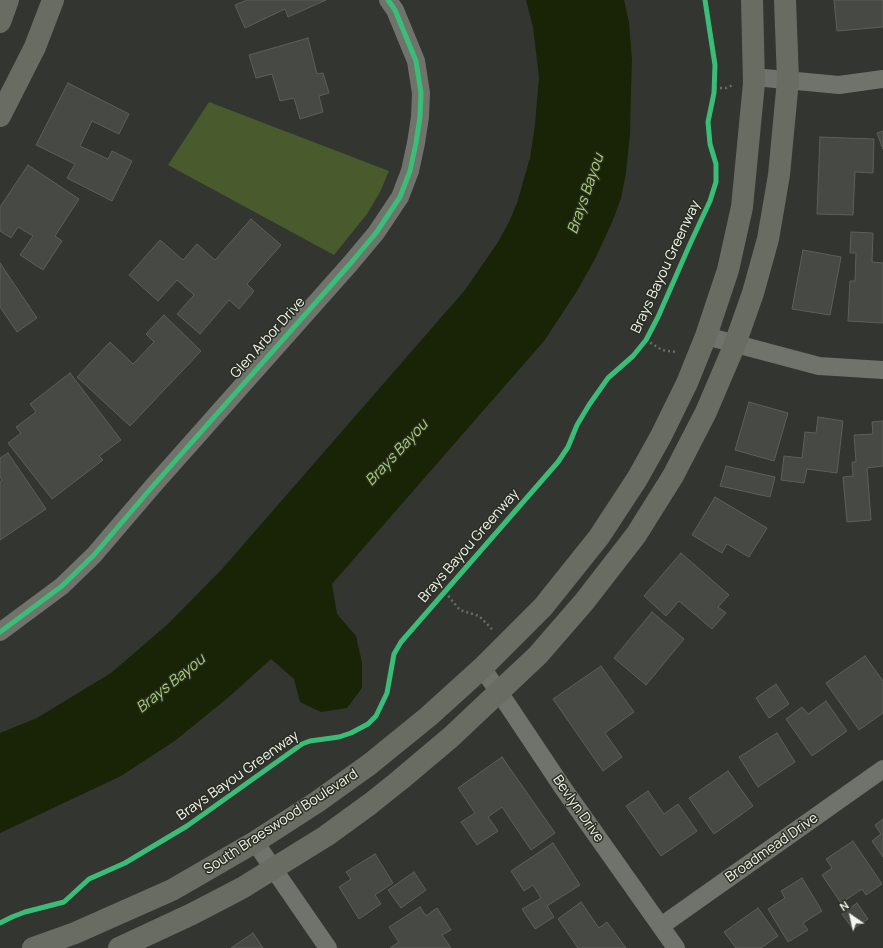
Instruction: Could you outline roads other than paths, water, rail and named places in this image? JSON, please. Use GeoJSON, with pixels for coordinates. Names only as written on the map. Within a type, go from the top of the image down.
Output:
{"type":"FeatureCollection","features":[{"type":"Feature","properties":{"kind":"main road"},"geometry":{"type":"LineString","coordinates":[[0,22],[8,0]]}},
{"type":"Feature","properties":{"kind":"main road"},"geometry":{"type":"LineString","coordinates":[[0,116],[35,47],[54,0]]}},
{"type":"Feature","properties":{"kind":"main road","name":"South Braeswood Boulevard"},"geometry":{"type":"LineString","coordinates":[[33,948],[75,933],[172,890],[255,842],[317,802],[370,764],[429,716],[506,645],[543,607],[599,537],[637,479],[661,436],[687,383],[706,336],[728,270],[742,207],[754,77],[752,0]]}},
{"type":"Feature","properties":{"kind":"main road"},"geometry":{"type":"LineString","coordinates":[[119,948],[242,888],[326,836],[370,804],[451,737],[538,655],[579,608],[636,535],[673,476],[706,412],[735,344],[753,293],[768,239],[779,175],[788,80],[785,0]]}},
{"type":"Feature","properties":{"kind":"street","name":"Glen Arbor Drive"},"geometry":{"type":"LineString","coordinates":[[0,632],[62,586],[94,555],[153,486],[359,254],[376,233],[400,197],[410,171],[416,143],[420,117],[421,93],[416,61],[395,10],[388,0]]}},
{"type":"Feature","properties":{"kind":"street"},"geometry":{"type":"LineString","coordinates":[[754,77],[839,85],[883,79]]}},
{"type":"Feature","properties":{"kind":"street"},"geometry":{"type":"LineString","coordinates":[[706,336],[820,366],[883,370]]}},
{"type":"Feature","properties":{"kind":"street","name":"Bevlyn Drive"},"geometry":{"type":"LineString","coordinates":[[482,668],[563,788],[676,948]]}},
{"type":"Feature","properties":{"kind":"street","name":"Broadmead Drive"},"geometry":{"type":"LineString","coordinates":[[660,926],[883,769]]}},
{"type":"Feature","properties":{"kind":"street"},"geometry":{"type":"LineString","coordinates":[[255,842],[328,948]]}},
{"type":"Feature","properties":{"kind":"water","name":"Brays Bayou"},"geometry":{"type":"Polygon","coordinates":[[[526,0],[624,0],[629,22],[632,60],[630,134],[626,173],[621,198],[613,220],[596,257],[577,291],[544,341],[332,584],[337,614],[356,636],[362,663],[362,688],[347,708],[321,712],[300,702],[294,679],[271,659],[230,696],[176,740],[121,776],[0,833],[0,733],[37,718],[111,673],[168,624],[223,568],[465,290],[498,242],[517,203],[530,158],[535,125],[539,77],[533,27],[526,0]]]}}]}
